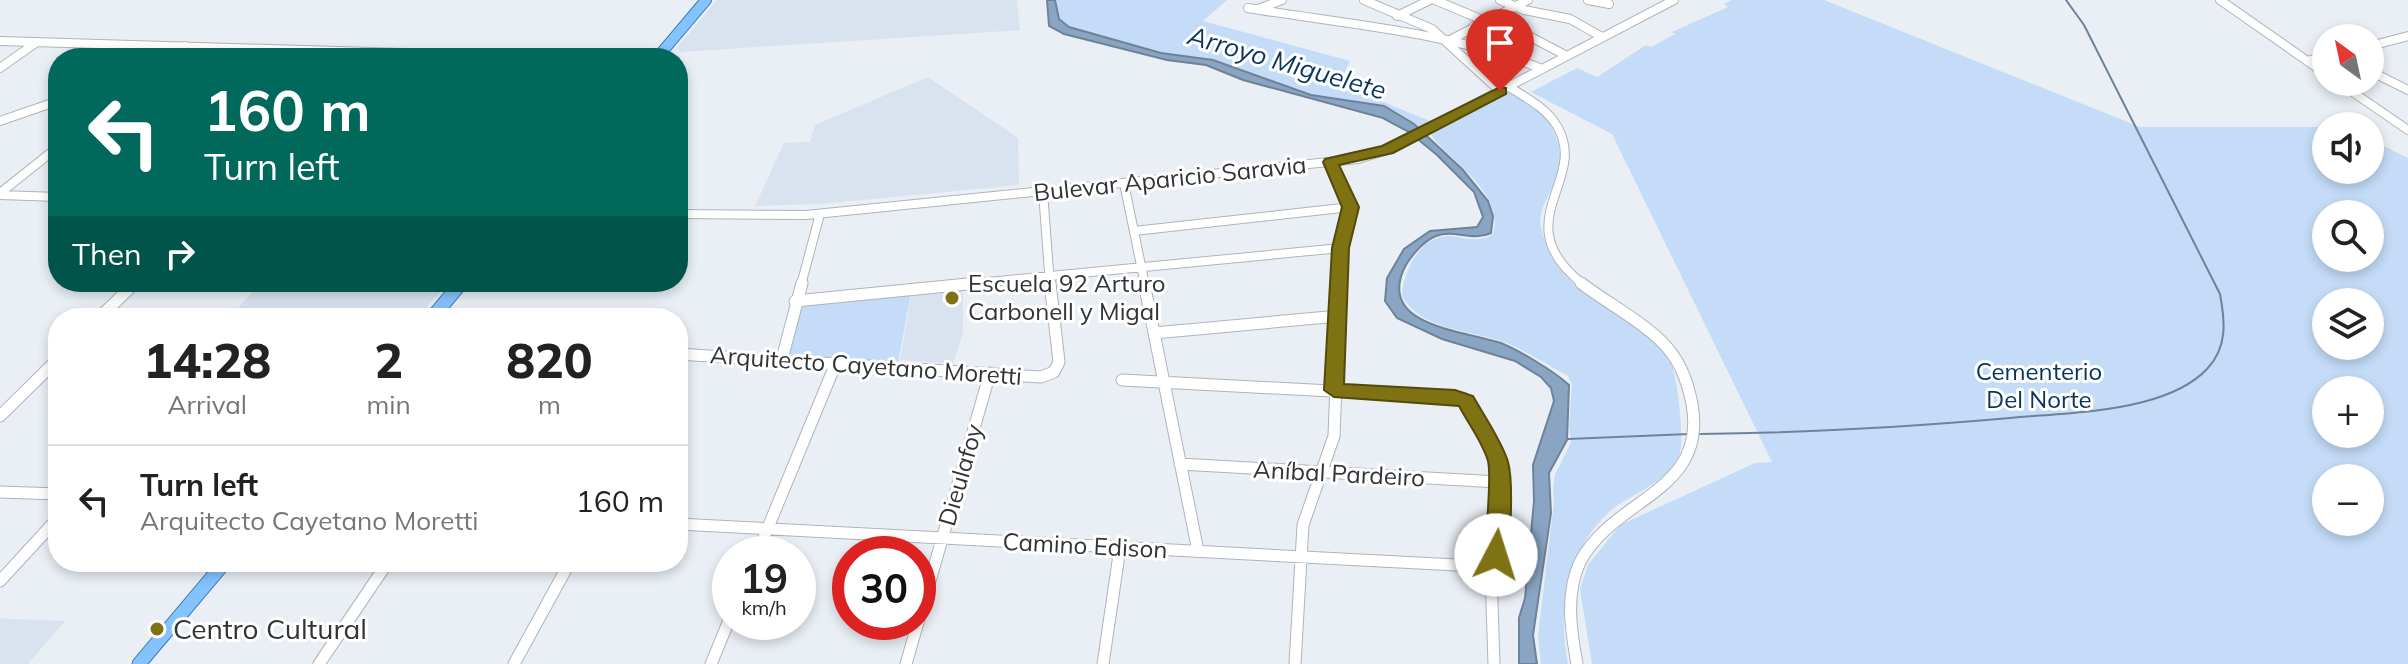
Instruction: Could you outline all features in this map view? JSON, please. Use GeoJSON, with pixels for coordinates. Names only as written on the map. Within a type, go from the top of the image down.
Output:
{"type":"FeatureCollection","features":[{"type":"Feature","properties":{"kind":"main road"},"geometry":{"type":"LineString","coordinates":[[665,48],[706,0]]}},
{"type":"Feature","properties":{"kind":"main road"},"geometry":{"type":"LineString","coordinates":[[440,308],[454,292]]}},
{"type":"Feature","properties":{"kind":"main road"},"geometry":{"type":"LineString","coordinates":[[139,664],[217,572]]}},
{"type":"Feature","properties":{"kind":"street"},"geometry":{"type":"LineString","coordinates":[[1282,0],[1252,8],[1448,41],[1509,55],[1542,69]]}},
{"type":"Feature","properties":{"kind":"street"},"geometry":{"type":"LineString","coordinates":[[1364,0],[1432,29],[1505,89],[1549,117],[1565,141],[1566,169],[1546,220],[1547,235],[1556,256],[1579,284],[1671,351],[1688,385],[1693,447],[1680,472],[1666,486],[1603,530],[1581,560],[1569,614],[1577,664]]}},
{"type":"Feature","properties":{"kind":"street"},"geometry":{"type":"LineString","coordinates":[[1397,16],[1433,0],[1485,21]]}},
{"type":"Feature","properties":{"kind":"street"},"geometry":{"type":"LineString","coordinates":[[1500,0],[1570,19],[1602,37]]}},
{"type":"Feature","properties":{"kind":"street"},"geometry":{"type":"LineString","coordinates":[[1448,41],[1528,0]]}},
{"type":"Feature","properties":{"kind":"street"},"geometry":{"type":"LineString","coordinates":[[1588,0],[1609,4]]}},
{"type":"Feature","properties":{"kind":"street","name":"Bulevar Aparicio Saravia"},"geometry":{"type":"LineString","coordinates":[[688,214],[820,214],[1330,162],[1372,155],[1399,144],[1674,0]]}},
{"type":"Feature","properties":{"kind":"street"},"geometry":{"type":"LineString","coordinates":[[2220,0],[2312,64]]}},
{"type":"Feature","properties":{"kind":"street"},"geometry":{"type":"LineString","coordinates":[[1474,26],[1523,33],[1567,56]]}},
{"type":"Feature","properties":{"kind":"street"},"geometry":{"type":"LineString","coordinates":[[2384,43],[2406,38]]}},
{"type":"Feature","properties":{"kind":"street"},"geometry":{"type":"LineString","coordinates":[[0,41],[215,48]]}},
{"type":"Feature","properties":{"kind":"street"},"geometry":{"type":"LineString","coordinates":[[0,68],[37,42]]}},
{"type":"Feature","properties":{"kind":"street"},"geometry":{"type":"LineString","coordinates":[[2307,61],[2312,60]]}},
{"type":"Feature","properties":{"kind":"street"},"geometry":{"type":"LineString","coordinates":[[2384,78],[2408,90]]}},
{"type":"Feature","properties":{"kind":"street"},"geometry":{"type":"LineString","coordinates":[[2358,96],[2408,130]]}},
{"type":"Feature","properties":{"kind":"street"},"geometry":{"type":"LineString","coordinates":[[0,121],[48,104]]}},
{"type":"Feature","properties":{"kind":"street"},"geometry":{"type":"LineString","coordinates":[[0,114],[15,116]]}},
{"type":"Feature","properties":{"kind":"street"},"geometry":{"type":"LineString","coordinates":[[0,194],[48,155]]}},
{"type":"Feature","properties":{"kind":"street"},"geometry":{"type":"LineString","coordinates":[[1295,664],[1299,558],[1304,518],[1334,436],[1341,248],[1351,207],[1330,162]]}},
{"type":"Feature","properties":{"kind":"street"},"geometry":{"type":"LineString","coordinates":[[1124,183],[1198,551]]}},
{"type":"Feature","properties":{"kind":"street"},"geometry":{"type":"LineString","coordinates":[[1043,192],[1049,274]]}},
{"type":"Feature","properties":{"kind":"street"},"geometry":{"type":"LineString","coordinates":[[0,194],[48,196]]}},
{"type":"Feature","properties":{"kind":"street"},"geometry":{"type":"LineString","coordinates":[[1134,231],[1351,207]]}},
{"type":"Feature","properties":{"kind":"street"},"geometry":{"type":"LineString","coordinates":[[782,359],[820,214]]}},
{"type":"Feature","properties":{"kind":"street"},"geometry":{"type":"LineString","coordinates":[[795,301],[1341,248]]}},
{"type":"Feature","properties":{"kind":"street","name":"Arquitecto Cayetano Moretti"},"geometry":{"type":"LineString","coordinates":[[688,354],[1041,377],[1054,373],[1059,365],[1049,274]]}},
{"type":"Feature","properties":{"kind":"street"},"geometry":{"type":"LineString","coordinates":[[109,308],[126,292]]}},
{"type":"Feature","properties":{"kind":"street"},"geometry":{"type":"LineString","coordinates":[[1154,333],[1339,316]]}},
{"type":"Feature","properties":{"kind":"street"},"geometry":{"type":"LineString","coordinates":[[765,536],[836,363]]}},
{"type":"Feature","properties":{"kind":"street"},"geometry":{"type":"LineString","coordinates":[[0,416],[48,369]]}},
{"type":"Feature","properties":{"kind":"street","name":"Dieulafoy"},"geometry":{"type":"LineString","coordinates":[[906,664],[990,373]]}},
{"type":"Feature","properties":{"kind":"street"},"geometry":{"type":"LineString","coordinates":[[1122,380],[1463,398],[1495,453],[1500,530],[1491,572],[1494,664]]}},
{"type":"Feature","properties":{"kind":"street","name":"Aníbal Pardeiro"},"geometry":{"type":"LineString","coordinates":[[1180,464],[1498,482]]}},
{"type":"Feature","properties":{"kind":"street"},"geometry":{"type":"LineString","coordinates":[[0,492],[48,494]]}},
{"type":"Feature","properties":{"kind":"street","name":"Camino Edison"},"geometry":{"type":"LineString","coordinates":[[688,525],[1476,566],[1491,572]]}},
{"type":"Feature","properties":{"kind":"street"},"geometry":{"type":"LineString","coordinates":[[0,581],[48,529]]}},
{"type":"Feature","properties":{"kind":"street"},"geometry":{"type":"LineString","coordinates":[[1103,664],[1120,548]]}},
{"type":"Feature","properties":{"kind":"street"},"geometry":{"type":"LineString","coordinates":[[319,664],[381,572]]}},
{"type":"Feature","properties":{"kind":"street"},"geometry":{"type":"LineString","coordinates":[[514,664],[565,572]]}},
{"type":"Feature","properties":{"kind":"street"},"geometry":{"type":"LineString","coordinates":[[711,664],[721,640]]}},
{"type":"Feature","properties":{"kind":"shaded area"},"geometry":{"type":"Polygon","coordinates":[[[717,0],[1017,0],[1020,30],[688,52],[688,48],[677,48],[717,0]]]}},
{"type":"Feature","properties":{"kind":"shaded area"},"geometry":{"type":"Polygon","coordinates":[[[1047,0],[1055,0],[1059,19],[1069,27],[1161,53],[1213,60],[1311,95],[1384,106],[1414,124],[1463,170],[1488,201],[1493,216],[1491,233],[1477,236],[1443,234],[1431,238],[1408,261],[1399,290],[1404,304],[1430,324],[1501,343],[1569,385],[1567,440],[1549,473],[1551,513],[1533,635],[1537,664],[1519,664],[1519,618],[1525,598],[1534,501],[1533,465],[1554,401],[1551,388],[1541,377],[1515,361],[1442,339],[1397,318],[1385,301],[1387,278],[1404,249],[1430,231],[1477,227],[1483,217],[1474,192],[1409,132],[1383,118],[1243,80],[1206,65],[1167,60],[1064,34],[1049,26],[1047,0]]]}},
{"type":"Feature","properties":{"kind":"shaded area"},"geometry":{"type":"Polygon","coordinates":[[[928,77],[1018,138],[1019,185],[821,204],[755,206],[784,143],[810,142],[815,125],[928,77]]]}},
{"type":"Feature","properties":{"kind":"shaded area"},"geometry":{"type":"Polygon","coordinates":[[[963,290],[963,332],[953,364],[900,360],[911,296],[963,290]]]}},
{"type":"Feature","properties":{"kind":"shaded area"},"geometry":{"type":"Polygon","coordinates":[[[253,292],[440,292],[426,308],[238,308],[253,292]]]}},
{"type":"Feature","properties":{"kind":"shaded area"},"geometry":{"type":"Polygon","coordinates":[[[0,618],[65,621],[28,664],[0,664],[0,618]]]}},
{"type":"Feature","properties":{"kind":"green space"},"geometry":{"type":"Polygon","coordinates":[[[1055,0],[1227,0],[1203,21],[1350,61],[1339,84],[1430,121],[1418,127],[1383,106],[1311,95],[1214,60],[1160,53],[1069,27],[1059,19],[1055,0]]]}},
{"type":"Feature","properties":{"kind":"green space","name":"Cementerio Del Norte"},"geometry":{"type":"Polygon","coordinates":[[[1732,0],[1824,0],[2140,127],[2312,127],[2312,184],[2384,184],[2384,146],[2408,158],[2408,664],[1592,664],[1580,589],[1588,565],[1620,525],[1755,463],[1772,462],[1612,134],[1531,92],[1577,68],[1597,77],[1646,45],[1651,47],[1675,34],[1672,32],[1728,7],[1724,4],[1732,0]]]}},
{"type":"Feature","properties":{"kind":"green space"},"geometry":{"type":"Polygon","coordinates":[[[1508,91],[1542,114],[1560,150],[1557,177],[1540,220],[1546,245],[1555,261],[1578,287],[1664,345],[1672,364],[1680,409],[1681,446],[1672,468],[1652,485],[1608,513],[1594,528],[1574,564],[1565,603],[1568,664],[1541,664],[1538,636],[1555,475],[1571,442],[1572,385],[1568,376],[1510,344],[1433,322],[1410,307],[1402,296],[1410,266],[1430,242],[1449,236],[1477,239],[1493,234],[1491,205],[1484,192],[1431,135],[1440,126],[1508,91]]]}},
{"type":"Feature","properties":{"kind":"green space"},"geometry":{"type":"Polygon","coordinates":[[[911,293],[898,363],[789,354],[798,309],[804,304],[911,293]]]}},
{"type":"Feature","properties":{"kind":"waterway"},"geometry":{"type":"LineString","coordinates":[[1700,434],[1894,427],[2094,411],[2160,397],[2186,385],[2214,361],[2222,343],[2224,324],[2220,294],[2084,25],[2066,0]]}},
{"type":"Feature","properties":{"kind":"waterway"},"geometry":{"type":"LineString","coordinates":[[1568,439],[1689,434]]}},
{"type":"Feature","properties":{"kind":"place","name":"Escuela 92 Arturo Carbonell y Migal"},"geometry":{"type":"Point","coordinates":[952,298]}},
{"type":"Feature","properties":{"kind":"place","name":"Centro Cultural"},"geometry":{"type":"Point","coordinates":[157,629]}},
{"type":"Feature","properties":{"kind":"route"},"geometry":{"type":"LineString","coordinates":[[1496,555],[1500,530],[1498,462],[1466,401],[1455,397],[1334,390],[1341,248],[1351,207],[1330,162],[1358,159],[1387,150],[1500,91]]}},
{"type":"Feature","properties":{"kind":"water label","name":"Arroyo Miguelete"},"geometry":{"type":"Point","coordinates":[1287,63]}}]}
